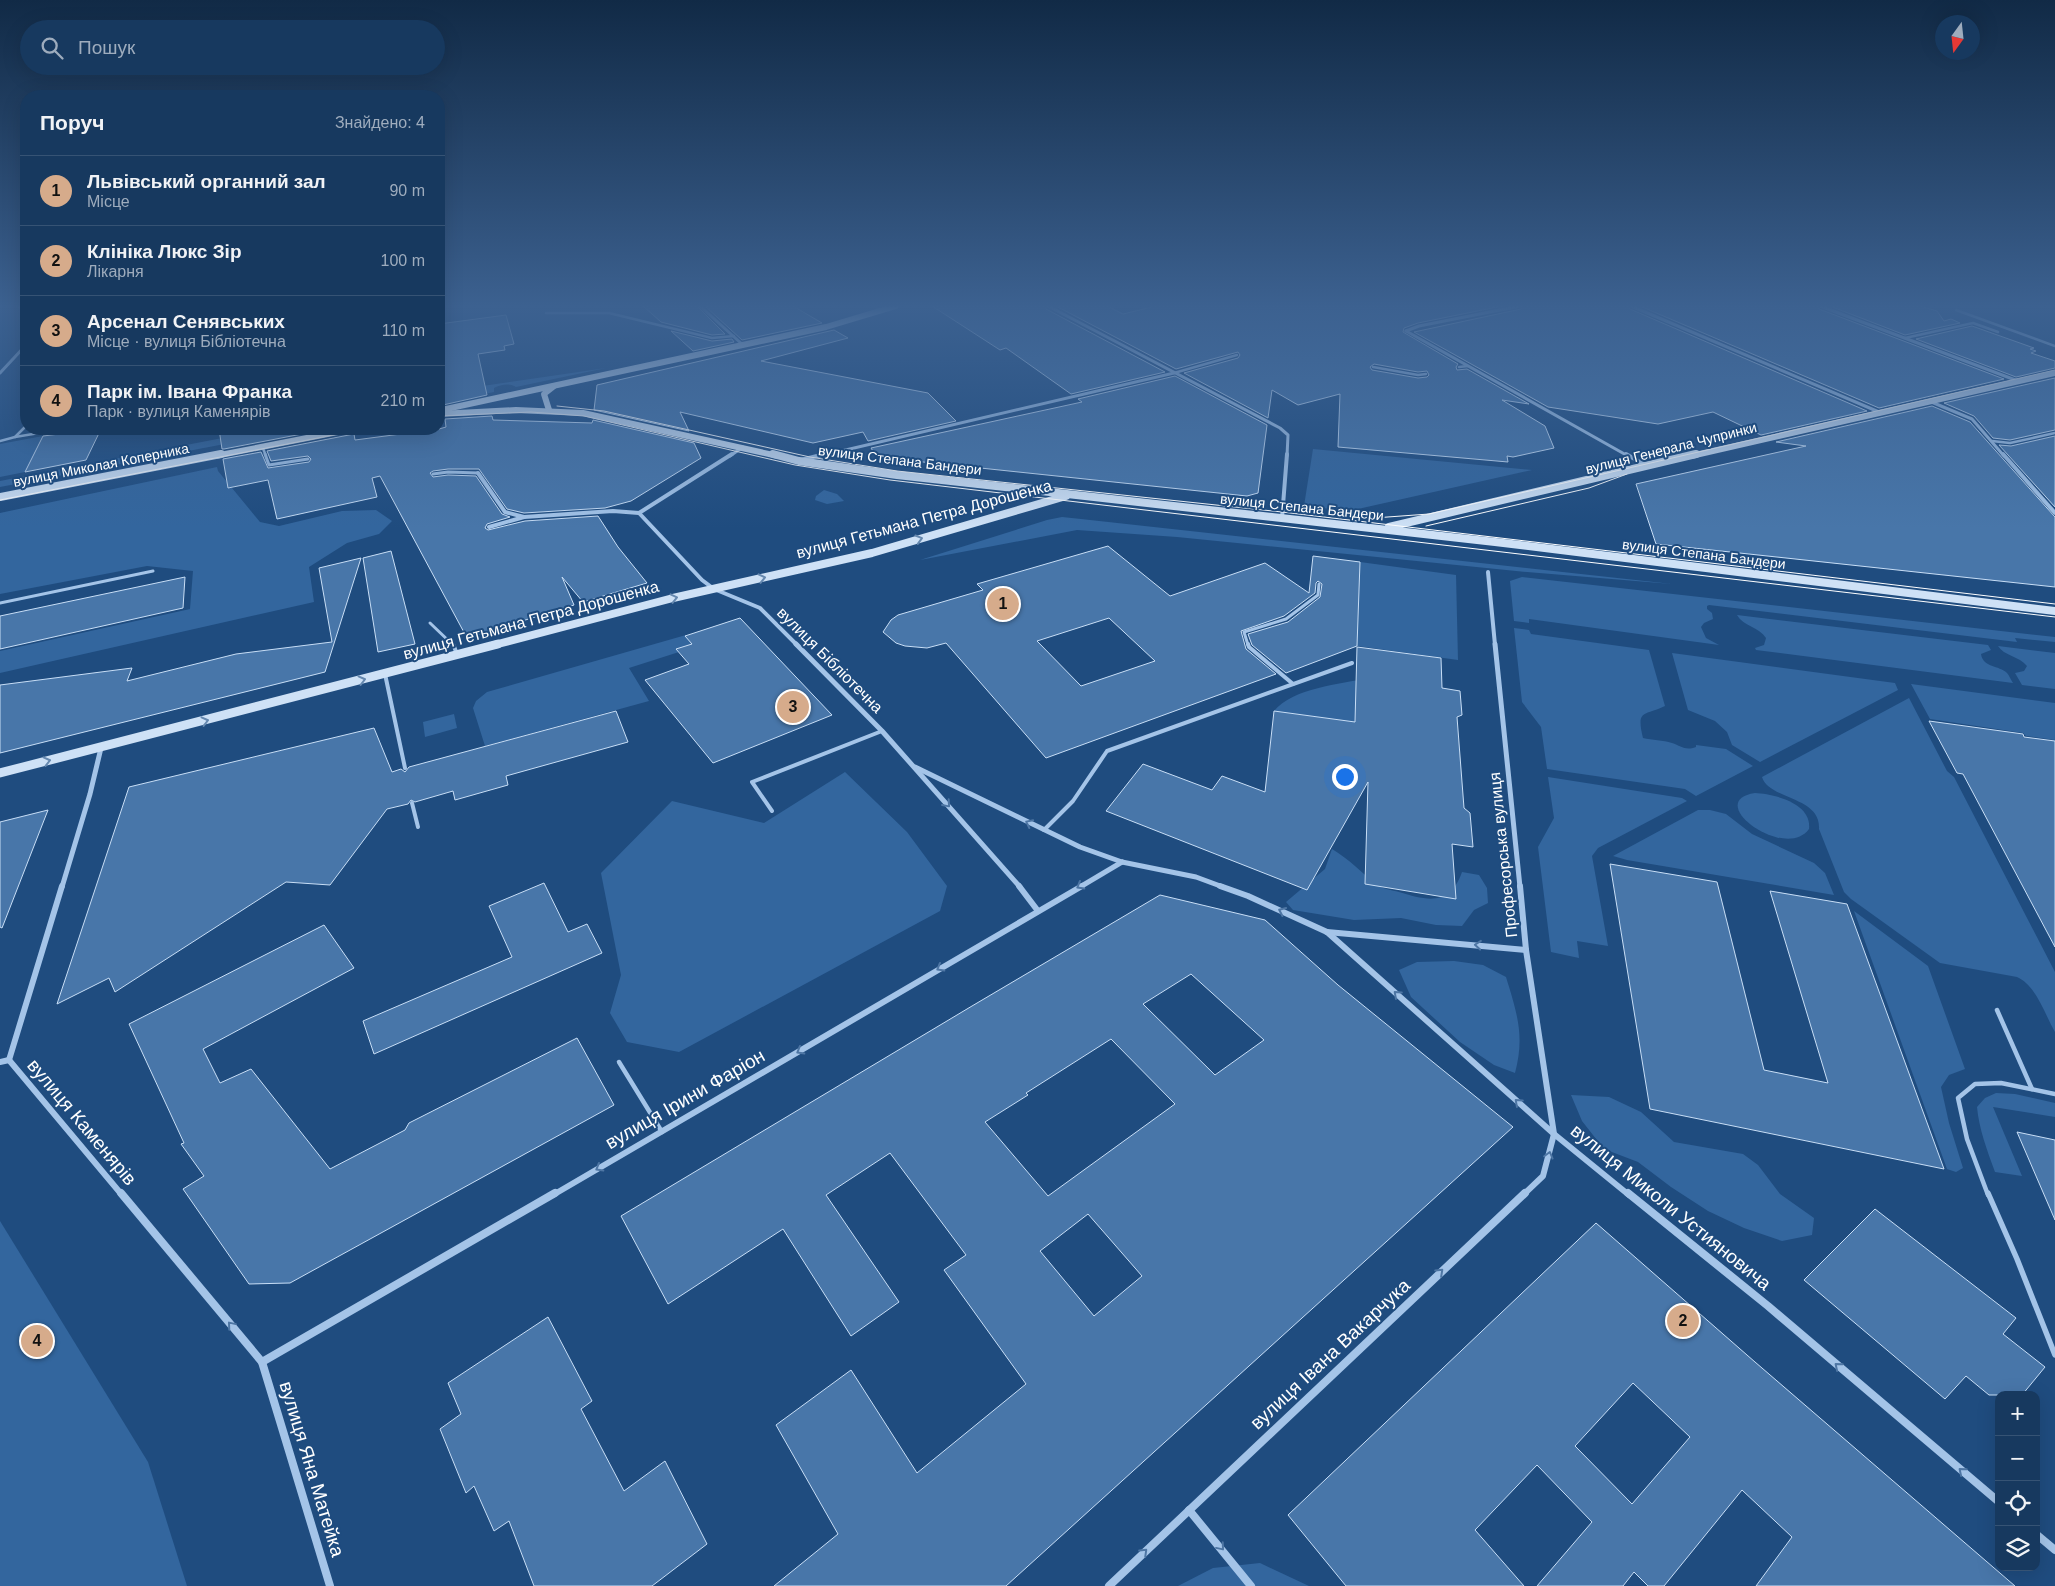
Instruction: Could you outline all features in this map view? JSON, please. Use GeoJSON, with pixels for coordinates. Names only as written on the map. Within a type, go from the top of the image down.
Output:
{"type":"FeatureCollection","features":[{"type":"Feature","properties":{"kind":"main road"},"geometry":{"type":"LineString","coordinates":[[445,410],[461,404],[578,380]]}},
{"type":"Feature","properties":{"kind":"main road","name":"вулиця Генерала Чупринки"},"geometry":{"type":"LineString","coordinates":[[1380,529],[2023,380]]}},
{"type":"Feature","properties":{"kind":"main road"},"geometry":{"type":"LineString","coordinates":[[550,410],[544,394],[555,385]]}},
{"type":"Feature","properties":{"kind":"main road","name":"вулиця Степана Бандери"},"geometry":{"type":"LineString","coordinates":[[445,412],[550,410],[583,414],[744,447],[799,461],[1070,495],[1380,529],[2055,611]]}},
{"type":"Feature","properties":{"kind":"main road","name":"вулиця Миколая Коперника"},"geometry":{"type":"LineString","coordinates":[[0,497],[322,435]]}},
{"type":"Feature","properties":{"kind":"main road","name":"вулиця Гетьмана Петра Дорошенка"},"geometry":{"type":"LineString","coordinates":[[0,773],[673,598],[872,552],[1070,495]]}},
{"type":"Feature","properties":{"kind":"street"},"geometry":{"type":"LineString","coordinates":[[799,461],[1144,380]]}},
{"type":"Feature","properties":{"kind":"street"},"geometry":{"type":"LineString","coordinates":[[1188,380],[1280,428],[1288,435],[1282,518]]}},
{"type":"Feature","properties":{"kind":"street"},"geometry":{"type":"LineString","coordinates":[[1493,380],[1646,466]]}},
{"type":"Feature","properties":{"kind":"street"},"geometry":{"type":"LineString","coordinates":[[1804,380],[1879,412]]}},
{"type":"Feature","properties":{"kind":"street"},"geometry":{"type":"LineString","coordinates":[[1929,401],[1972,419],[2055,513]]}},
{"type":"Feature","properties":{"kind":"street"},"geometry":{"type":"LineString","coordinates":[[489,527],[524,517],[613,511],[639,512],[744,447]]}},
{"type":"Feature","properties":{"kind":"street"},"geometry":{"type":"LineString","coordinates":[[478,473],[505,512],[524,517]]}},
{"type":"Feature","properties":{"kind":"street","name":"вулиця Бібліотечна"},"geometry":{"type":"LineString","coordinates":[[639,512],[702,580],[714,589],[760,608],[882,731],[1021,888],[1038,910]]}},
{"type":"Feature","properties":{"kind":"street","name":"Професорська вулиця"},"geometry":{"type":"LineString","coordinates":[[1488,572],[1526,950],[1554,1134]]}},
{"type":"Feature","properties":{"kind":"street","name":"вулиця Каменярів"},"geometry":{"type":"LineString","coordinates":[[101,748],[90,794],[9,1060],[262,1362]]}},
{"type":"Feature","properties":{"kind":"street","name":"вулиця Бібліотечна"},"geometry":{"type":"LineString","coordinates":[[915,767],[1080,847],[1122,862]]}},
{"type":"Feature","properties":{"kind":"street","name":"вулиця Миколи Устияновича"},"geometry":{"type":"LineString","coordinates":[[1122,862],[1204,880],[1248,896],[1327,932],[1554,1134],[1761,1301],[1995,1499]]}},
{"type":"Feature","properties":{"kind":"street","name":"вулиця Ірини Фаріон"},"geometry":{"type":"LineString","coordinates":[[262,1362],[662,1132],[1122,862]]}},
{"type":"Feature","properties":{"kind":"street","name":"вулиця Миколи Устияновича"},"geometry":{"type":"LineString","coordinates":[[1327,932],[1526,950]]}},
{"type":"Feature","properties":{"kind":"street"},"geometry":{"type":"LineString","coordinates":[[0,1062],[9,1060]]}},
{"type":"Feature","properties":{"kind":"street","name":"вулиця Івана Вакарчука"},"geometry":{"type":"LineString","coordinates":[[1109,1586],[1543,1176],[1554,1134]]}},
{"type":"Feature","properties":{"kind":"street","name":"вулиця Яна Матейка"},"geometry":{"type":"LineString","coordinates":[[262,1362],[330,1586]]}},
{"type":"Feature","properties":{"kind":"street"},"geometry":{"type":"LineString","coordinates":[[1189,1510],[1252,1586]]}},
{"type":"Feature","properties":{"kind":"street"},"geometry":{"type":"LineString","coordinates":[[2040,1537],[2055,1550]]}},
{"type":"Feature","properties":{"kind":"lane"},"geometry":{"type":"LineString","coordinates":[[15,437],[20,432]]}},
{"type":"Feature","properties":{"kind":"lane"},"geometry":{"type":"LineString","coordinates":[[1992,441],[2010,443],[2055,433]]}},
{"type":"Feature","properties":{"kind":"lane"},"geometry":{"type":"LineString","coordinates":[[0,441],[27,435]]}},
{"type":"Feature","properties":{"kind":"lane"},"geometry":{"type":"LineString","coordinates":[[262,446],[269,465],[308,459]]}},
{"type":"Feature","properties":{"kind":"lane"},"geometry":{"type":"LineString","coordinates":[[433,474],[448,472],[478,473]]}},
{"type":"Feature","properties":{"kind":"lane"},"geometry":{"type":"LineString","coordinates":[[0,604],[153,571]]}},
{"type":"Feature","properties":{"kind":"lane"},"geometry":{"type":"LineString","coordinates":[[1293,684],[1249,647],[1244,632],[1286,619],[1318,595],[1318,584]]}},
{"type":"Feature","properties":{"kind":"lane"},"geometry":{"type":"LineString","coordinates":[[430,623],[452,642],[457,654]]}},
{"type":"Feature","properties":{"kind":"lane"},"geometry":{"type":"LineString","coordinates":[[1044,830],[1073,801],[1107,751],[1352,663]]}},
{"type":"Feature","properties":{"kind":"lane"},"geometry":{"type":"LineString","coordinates":[[385,674],[405,768]]}},
{"type":"Feature","properties":{"kind":"lane"},"geometry":{"type":"LineString","coordinates":[[772,811],[752,782],[882,731]]}},
{"type":"Feature","properties":{"kind":"lane"},"geometry":{"type":"LineString","coordinates":[[412,802],[418,827]]}},
{"type":"Feature","properties":{"kind":"lane"},"geometry":{"type":"LineString","coordinates":[[1997,1010],[2032,1089]]}},
{"type":"Feature","properties":{"kind":"lane"},"geometry":{"type":"LineString","coordinates":[[619,1062],[662,1132]]}},
{"type":"Feature","properties":{"kind":"lane"},"geometry":{"type":"LineString","coordinates":[[2055,1094],[2001,1083],[1975,1084],[1958,1098],[1961,1122],[1990,1200],[2017,1259],[2055,1355]]}},
{"type":"Feature","properties":{"kind":"shaded area"},"geometry":{"type":"Polygon","coordinates":[[[523,380],[549,380],[516,387],[502,385],[494,388],[494,392],[445,402],[445,392],[523,380]]]}},
{"type":"Feature","properties":{"kind":"shaded area"},"geometry":{"type":"Polygon","coordinates":[[[238,435],[272,435],[0,487],[0,481],[238,435]]]}},
{"type":"Feature","properties":{"kind":"shaded area"},"geometry":{"type":"Polygon","coordinates":[[[43,436],[25,472],[0,477],[0,444],[43,436]]]}},
{"type":"Feature","properties":{"kind":"shaded area"},"geometry":{"type":"Polygon","coordinates":[[[1313,449],[1532,470],[1349,511],[1304,506],[1313,449]]]}},
{"type":"Feature","properties":{"kind":"shaded area"},"geometry":{"type":"Polygon","coordinates":[[[217,467],[218,471],[260,522],[279,526],[342,511],[376,510],[392,521],[379,534],[347,543],[309,567],[314,602],[0,673],[0,651],[190,609],[193,571],[147,566],[0,594],[0,513],[217,467]]]}},
{"type":"Feature","properties":{"kind":"shaded area"},"geometry":{"type":"Polygon","coordinates":[[[824,490],[837,494],[844,501],[827,504],[815,500],[816,496],[824,490]]]}},
{"type":"Feature","properties":{"kind":"shaded area"},"geometry":{"type":"Polygon","coordinates":[[[1062,517],[1672,584],[1527,572],[1177,537],[1077,530],[920,560],[1062,517]]]}},
{"type":"Feature","properties":{"kind":"shaded area"},"geometry":{"type":"Polygon","coordinates":[[[1360,562],[1456,575],[1458,660],[1357,646],[1360,562]]]}},
{"type":"Feature","properties":{"kind":"shaded area"},"geometry":{"type":"Polygon","coordinates":[[[1522,577],[2055,637],[2055,642],[2015,638],[2017,642],[1709,605],[1707,609],[1712,613],[1713,619],[1704,623],[1701,627],[1706,638],[1719,645],[1529,619],[1529,623],[1514,621],[1510,581],[1522,577]]]}},
{"type":"Feature","properties":{"kind":"shaded area"},"geometry":{"type":"Polygon","coordinates":[[[1737,615],[1988,645],[1991,650],[1981,654],[1982,659],[1988,664],[2004,670],[2013,683],[1756,650],[1755,648],[1764,645],[1766,638],[1759,631],[1743,622],[1737,615]]]}},
{"type":"Feature","properties":{"kind":"shaded area"},"geometry":{"type":"Polygon","coordinates":[[[1514,628],[1529,630],[1531,634],[1649,650],[1665,706],[1647,713],[1641,718],[1643,738],[1669,742],[1686,748],[1696,747],[1696,745],[1726,749],[1753,766],[1696,796],[1685,789],[1547,769],[1541,727],[1522,702],[1514,628]]]}},
{"type":"Feature","properties":{"kind":"shaded area"},"geometry":{"type":"Polygon","coordinates":[[[686,635],[692,644],[679,652],[629,668],[649,701],[485,746],[473,708],[476,701],[487,692],[686,635]]]}},
{"type":"Feature","properties":{"kind":"shaded area"},"geometry":{"type":"Polygon","coordinates":[[[1998,646],[2055,653],[2055,689],[2022,685],[2015,673],[2024,671],[2027,666],[2004,652],[1998,646]]]}},
{"type":"Feature","properties":{"kind":"shaded area"},"geometry":{"type":"Polygon","coordinates":[[[1672,653],[1895,683],[1898,690],[1760,762],[1732,745],[1727,732],[1715,721],[1688,710],[1672,653]]]}},
{"type":"Feature","properties":{"kind":"shaded area"},"geometry":{"type":"Polygon","coordinates":[[[1369,678],[1355,722],[1274,711],[1282,703],[1305,692],[1369,678]]]}},
{"type":"Feature","properties":{"kind":"shaded area"},"geometry":{"type":"Polygon","coordinates":[[[1911,684],[2055,703],[2055,740],[2026,736],[2023,733],[1930,719],[1911,684]]]}},
{"type":"Feature","properties":{"kind":"shaded area"},"geometry":{"type":"Polygon","coordinates":[[[1909,698],[1947,771],[1954,777],[2055,972],[2055,1032],[2035,993],[2024,981],[2017,977],[1940,963],[1851,899],[1844,892],[1819,829],[1817,818],[1812,810],[1804,804],[1774,790],[1762,777],[1909,698]]]}},
{"type":"Feature","properties":{"kind":"shaded area"},"geometry":{"type":"Polygon","coordinates":[[[454,714],[457,728],[425,737],[423,722],[454,714]]]}},
{"type":"Feature","properties":{"kind":"shaded area"},"geometry":{"type":"Polygon","coordinates":[[[845,772],[907,832],[947,886],[940,911],[679,1052],[627,1042],[610,1013],[621,975],[601,873],[672,801],[764,823],[845,772]]]}},
{"type":"Feature","properties":{"kind":"shaded area"},"geometry":{"type":"Polygon","coordinates":[[[1548,777],[1682,798],[1687,801],[1598,848],[1592,856],[1608,946],[1577,941],[1579,958],[1551,952],[1538,847],[1554,818],[1548,777]]]}},
{"type":"Feature","properties":{"kind":"shaded area"},"geometry":{"type":"Polygon","coordinates":[[[1755,793],[1772,795],[1798,806],[1808,820],[1809,829],[1798,837],[1783,838],[1767,834],[1753,826],[1742,817],[1738,807],[1741,798],[1755,793]]]}},
{"type":"Feature","properties":{"kind":"shaded area"},"geometry":{"type":"Polygon","coordinates":[[[1698,810],[1710,810],[1726,814],[1752,834],[1814,863],[1825,873],[1834,895],[1627,860],[1613,856],[1698,810]]]}},
{"type":"Feature","properties":{"kind":"shaded area"},"geometry":{"type":"Polygon","coordinates":[[[1332,849],[1379,886],[1429,899],[1444,896],[1451,891],[1462,872],[1479,875],[1487,888],[1488,903],[1474,910],[1462,926],[1436,925],[1401,918],[1354,920],[1293,910],[1286,902],[1325,869],[1332,849]]]}},
{"type":"Feature","properties":{"kind":"shaded area"},"geometry":{"type":"Polygon","coordinates":[[[1854,911],[1928,966],[1965,1069],[1949,1075],[1941,1087],[1949,1123],[1963,1168],[1956,1172],[1947,1169],[1854,911]]]}},
{"type":"Feature","properties":{"kind":"shaded area"},"geometry":{"type":"Polygon","coordinates":[[[1454,961],[1483,965],[1506,977],[1518,1025],[1519,1047],[1515,1073],[1494,1065],[1460,1042],[1411,997],[1399,970],[1417,962],[1454,961]]]}},
{"type":"Feature","properties":{"kind":"shaded area"},"geometry":{"type":"Polygon","coordinates":[[[1996,1093],[2015,1094],[2055,1103],[2055,1117],[1993,1107],[2022,1176],[1995,1172],[1984,1140],[1977,1107],[1985,1098],[1996,1093]]]}},
{"type":"Feature","properties":{"kind":"shaded area"},"geometry":{"type":"Polygon","coordinates":[[[1571,1095],[1609,1097],[1641,1112],[1674,1142],[1743,1154],[1758,1165],[1780,1194],[1814,1218],[1812,1235],[1782,1241],[1744,1228],[1708,1211],[1671,1187],[1638,1162],[1604,1149],[1582,1121],[1571,1095]]]}},
{"type":"Feature","properties":{"kind":"shaded area"},"geometry":{"type":"Polygon","coordinates":[[[0,1221],[148,1462],[187,1586],[0,1586],[0,1221]]]}},
{"type":"Feature","properties":{"kind":"shaded area"},"geometry":{"type":"Polygon","coordinates":[[[1260,1563],[1309,1586],[1178,1586],[1213,1568],[1260,1563]]]}},
{"type":"Feature","properties":{"kind":"building"},"geometry":{"type":"Polygon","coordinates":[[[445,380],[484,380],[487,395],[445,405],[445,380]]]}},
{"type":"Feature","properties":{"kind":"building"},"geometry":{"type":"Polygon","coordinates":[[[618,380],[860,380],[928,393],[956,421],[868,441],[863,432],[813,443],[680,412],[689,431],[594,410],[597,385],[618,380]]]}},
{"type":"Feature","properties":{"kind":"building"},"geometry":{"type":"Polygon","coordinates":[[[1051,380],[1131,380],[1071,394],[1051,380]]]}},
{"type":"Feature","properties":{"kind":"building"},"geometry":{"type":"Polygon","coordinates":[[[1158,380],[1183,380],[1267,425],[1258,493],[1247,496],[885,458],[876,456],[871,448],[1082,402],[1078,399],[1158,380]]]}},
{"type":"Feature","properties":{"kind":"building"},"geometry":{"type":"Polygon","coordinates":[[[1197,380],[1487,380],[1529,404],[1502,400],[1545,426],[1554,448],[1513,457],[1507,456],[1508,462],[1338,447],[1340,394],[1298,405],[1272,390],[1268,418],[1197,380]]]}},
{"type":"Feature","properties":{"kind":"building"},"geometry":{"type":"Polygon","coordinates":[[[1500,380],[1795,380],[1867,411],[1761,435],[1713,412],[1658,424],[1548,407],[1500,380]]]}},
{"type":"Feature","properties":{"kind":"building"},"geometry":{"type":"Polygon","coordinates":[[[1813,380],[2000,380],[1879,408],[1813,380]]]}},
{"type":"Feature","properties":{"kind":"building"},"geometry":{"type":"Polygon","coordinates":[[[2046,380],[2055,380],[2055,430],[2010,440],[1993,438],[1974,416],[1944,403],[2046,380]]]}},
{"type":"Feature","properties":{"kind":"building"},"geometry":{"type":"Polygon","coordinates":[[[1932,406],[1970,422],[2055,517],[2055,587],[1656,544],[1636,484],[1806,446],[1776,442],[1932,406]]]}},
{"type":"Feature","properties":{"kind":"building"},"geometry":{"type":"Polygon","coordinates":[[[492,416],[493,420],[592,423],[593,420],[694,443],[701,458],[631,501],[605,508],[524,513],[507,509],[479,469],[448,469],[430,473],[433,477],[448,475],[476,476],[502,514],[510,517],[487,524],[485,528],[488,530],[525,521],[598,516],[618,547],[647,583],[583,602],[562,577],[574,605],[467,638],[380,476],[372,478],[377,497],[277,519],[268,480],[228,488],[223,459],[261,452],[268,468],[309,462],[311,459],[308,456],[271,461],[267,451],[349,435],[354,435],[355,440],[393,435],[445,435],[445,419],[492,416]]]}},
{"type":"Feature","properties":{"kind":"building"},"geometry":{"type":"Polygon","coordinates":[[[98,435],[86,460],[25,472],[43,436],[98,435]]]}},
{"type":"Feature","properties":{"kind":"building"},"geometry":{"type":"Polygon","coordinates":[[[220,435],[296,435],[222,449],[220,435]]]}},
{"type":"Feature","properties":{"kind":"building"},"geometry":{"type":"Polygon","coordinates":[[[2055,436],[2055,507],[1999,445],[2011,446],[2055,436]]]}},
{"type":"Feature","properties":{"kind":"building"},"geometry":{"type":"Polygon","coordinates":[[[1108,546],[1170,596],[1265,563],[1309,593],[1313,556],[1360,562],[1357,646],[1286,673],[1252,645],[1248,634],[1288,622],[1320,597],[1322,584],[1318,581],[1315,593],[1284,616],[1241,631],[1246,649],[1276,674],[1046,758],[946,643],[927,648],[905,646],[896,643],[883,632],[891,620],[898,615],[983,590],[977,584],[1108,546]],[[1109,618],[1037,641],[1081,686],[1155,661],[1109,618]]]}},
{"type":"Feature","properties":{"kind":"building"},"geometry":{"type":"Polygon","coordinates":[[[391,551],[415,644],[378,652],[363,558],[391,551]]]}},
{"type":"Feature","properties":{"kind":"building"},"geometry":{"type":"Polygon","coordinates":[[[361,558],[325,672],[0,753],[0,685],[132,668],[127,681],[236,654],[332,642],[319,568],[361,558]]]}},
{"type":"Feature","properties":{"kind":"building"},"geometry":{"type":"Polygon","coordinates":[[[185,577],[183,608],[0,649],[0,616],[185,577]]]}},
{"type":"Feature","properties":{"kind":"building"},"geometry":{"type":"Polygon","coordinates":[[[740,618],[832,715],[713,763],[645,680],[689,664],[676,649],[692,644],[685,636],[740,618]]]}},
{"type":"Feature","properties":{"kind":"building"},"geometry":{"type":"Polygon","coordinates":[[[1357,647],[1441,658],[1442,688],[1460,691],[1462,715],[1457,717],[1464,808],[1470,813],[1473,847],[1452,844],[1456,899],[1365,884],[1368,782],[1307,890],[1106,811],[1143,764],[1212,790],[1222,776],[1265,792],[1274,711],[1355,722],[1357,647]]]}},
{"type":"Feature","properties":{"kind":"building"},"geometry":{"type":"Polygon","coordinates":[[[616,711],[628,742],[506,776],[508,785],[455,800],[453,791],[415,802],[411,800],[408,804],[387,809],[330,885],[286,882],[115,992],[109,978],[57,1004],[129,787],[374,728],[392,772],[401,769],[405,772],[409,767],[616,711]]]}},
{"type":"Feature","properties":{"kind":"building"},"geometry":{"type":"Polygon","coordinates":[[[1929,721],[2023,734],[2024,737],[2055,741],[2055,947],[1963,774],[1957,773],[1929,721]]]}},
{"type":"Feature","properties":{"kind":"building"},"geometry":{"type":"Polygon","coordinates":[[[48,810],[2,928],[0,927],[0,822],[48,810]]]}},
{"type":"Feature","properties":{"kind":"building"},"geometry":{"type":"Polygon","coordinates":[[[1610,864],[1717,882],[1764,1070],[1828,1083],[1770,891],[1847,904],[1944,1169],[1650,1109],[1610,864]]]}},
{"type":"Feature","properties":{"kind":"building"},"geometry":{"type":"Polygon","coordinates":[[[544,883],[568,932],[587,924],[602,953],[374,1054],[363,1021],[512,957],[489,906],[544,883]]]}},
{"type":"Feature","properties":{"kind":"building"},"geometry":{"type":"Polygon","coordinates":[[[1160,895],[1265,920],[1338,985],[1513,1127],[1006,1586],[774,1586],[838,1534],[776,1425],[851,1370],[917,1473],[1026,1384],[944,1270],[966,1255],[890,1153],[826,1195],[899,1302],[851,1336],[783,1229],[668,1304],[621,1216],[1160,895]],[[1191,974],[1143,1004],[1215,1075],[1264,1040],[1191,974]],[[1111,1039],[1026,1093],[1028,1095],[985,1122],[1048,1196],[1175,1104],[1111,1039]],[[1088,1214],[1040,1251],[1094,1316],[1142,1276],[1088,1214]]]}},
{"type":"Feature","properties":{"kind":"building"},"geometry":{"type":"Polygon","coordinates":[[[324,925],[354,968],[203,1049],[220,1083],[251,1069],[330,1169],[405,1130],[409,1123],[577,1038],[614,1105],[290,1283],[249,1284],[183,1189],[204,1176],[181,1144],[184,1143],[129,1024],[324,925]]]}},
{"type":"Feature","properties":{"kind":"building"},"geometry":{"type":"Polygon","coordinates":[[[2017,1132],[2055,1140],[2055,1220],[2017,1132]]]}},
{"type":"Feature","properties":{"kind":"building"},"geometry":{"type":"Polygon","coordinates":[[[1875,1209],[2016,1318],[2003,1334],[2045,1367],[2025,1391],[1995,1391],[1995,1395],[1989,1395],[1966,1376],[1945,1399],[1804,1280],[1875,1209]]]}},
{"type":"Feature","properties":{"kind":"building"},"geometry":{"type":"Polygon","coordinates":[[[1596,1223],[1995,1569],[1995,1571],[1998,1571],[2015,1586],[1756,1586],[1792,1537],[1742,1490],[1664,1586],[1648,1586],[1634,1572],[1623,1586],[1537,1586],[1592,1522],[1537,1465],[1475,1530],[1524,1586],[1346,1586],[1288,1515],[1596,1223]],[[1633,1383],[1575,1446],[1632,1504],[1690,1437],[1633,1383]]]}},
{"type":"Feature","properties":{"kind":"building"},"geometry":{"type":"Polygon","coordinates":[[[548,1317],[592,1401],[581,1409],[624,1491],[665,1461],[707,1544],[652,1586],[534,1586],[509,1521],[494,1531],[474,1486],[466,1493],[440,1429],[461,1414],[448,1383],[548,1317]]]}},
{"type":"Feature","properties":{"kind":"tram line"},"geometry":{"type":"LineString","coordinates":[[1374,518],[1429,514],[2011,380]]}},
{"type":"Feature","properties":{"kind":"tram line"},"geometry":{"type":"LineString","coordinates":[[557,406],[604,411],[810,457],[897,471],[1282,512],[2055,604]]}},
{"type":"Feature","properties":{"kind":"tram line"},"geometry":{"type":"LineString","coordinates":[[445,416],[531,412],[584,416],[795,465],[890,480],[2055,617]]}},
{"type":"Feature","properties":{"kind":"tram line"},"geometry":{"type":"LineString","coordinates":[[0,500],[333,435]]}},
{"type":"Feature","properties":{"kind":"tram line"},"geometry":{"type":"LineString","coordinates":[[1426,526],[1589,488],[1627,474]]}},
{"type":"Feature","properties":{"kind":"place","name":"Львівський органний зал"},"geometry":{"type":"Point","coordinates":[1003,604]}},
{"type":"Feature","properties":{"kind":"place","name":"Арсенал Сенявських"},"geometry":{"type":"Point","coordinates":[793,707]}},
{"type":"Feature","properties":{"kind":"place","name":"Клініка Люкс Зір"},"geometry":{"type":"Point","coordinates":[1683,1321]}},
{"type":"Feature","properties":{"kind":"place","name":"Парк ім. Івана Франка"},"geometry":{"type":"Point","coordinates":[37,1341]}}]}
